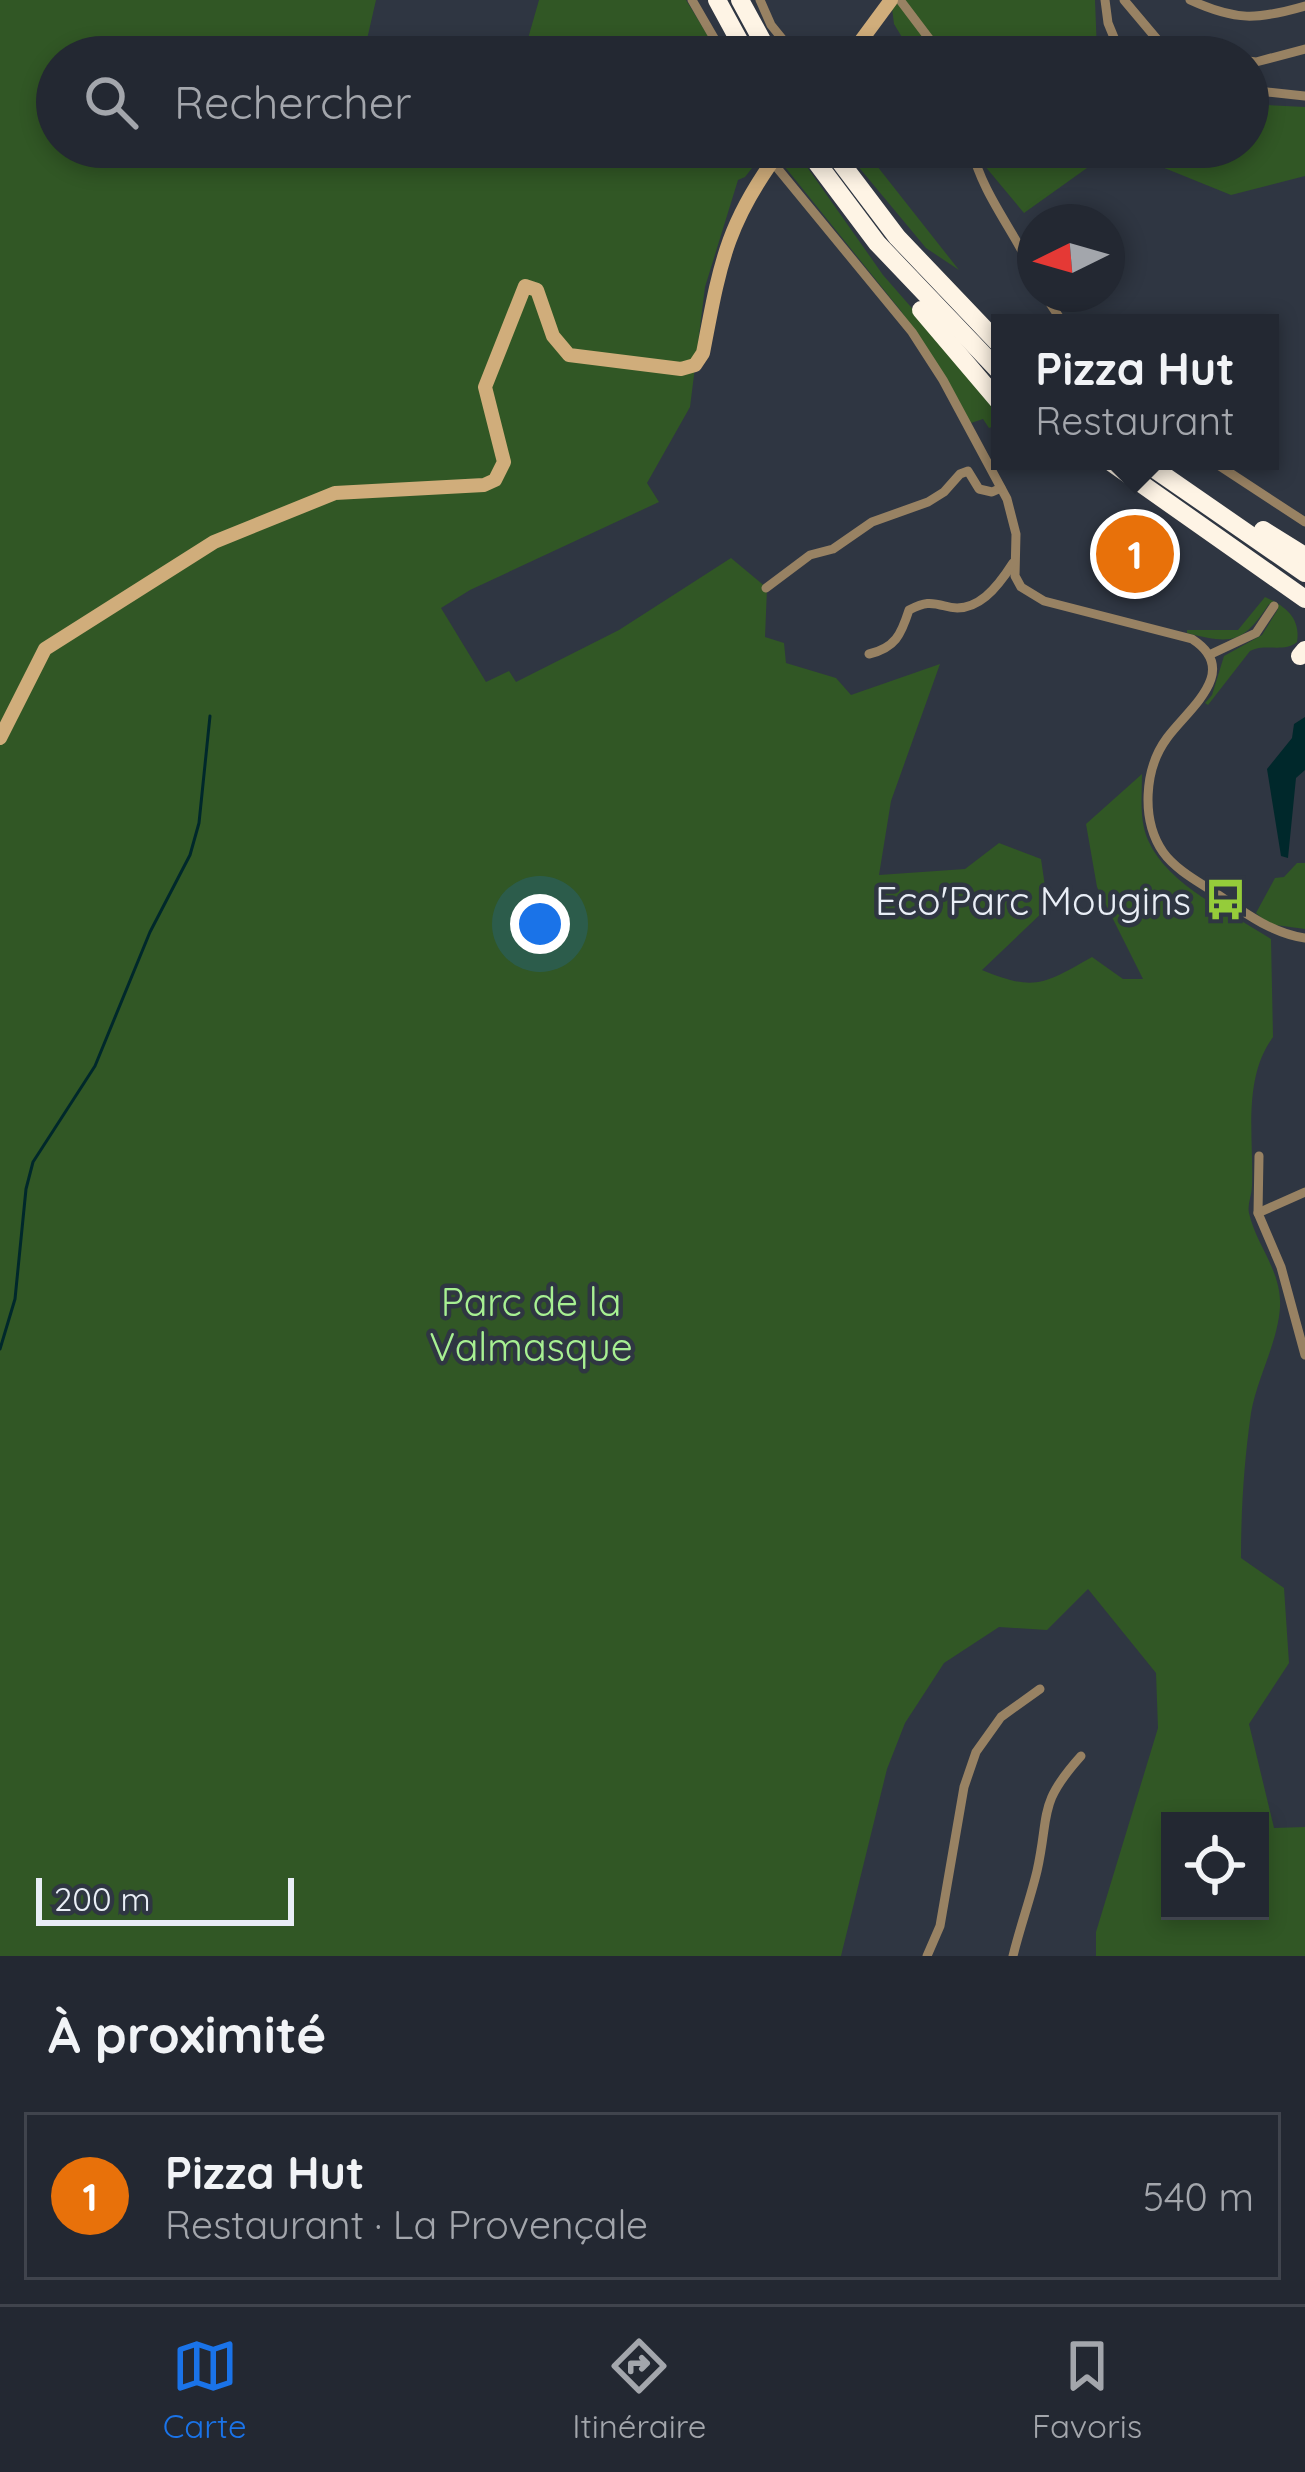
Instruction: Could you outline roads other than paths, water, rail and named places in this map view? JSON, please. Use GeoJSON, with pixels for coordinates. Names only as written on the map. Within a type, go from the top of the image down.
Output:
{"type":"FeatureCollection","features":[{"type":"Feature","properties":{"kind":"highway"},"geometry":{"type":"LineString","coordinates":[[717,0],[737,36]]}},
{"type":"Feature","properties":{"kind":"highway"},"geometry":{"type":"LineString","coordinates":[[740,0],[760,36]]}},
{"type":"Feature","properties":{"kind":"highway"},"geometry":{"type":"LineString","coordinates":[[820,168],[886,268],[991,392]]}},
{"type":"Feature","properties":{"kind":"highway"},"geometry":{"type":"LineString","coordinates":[[845,168],[897,237],[991,336]]}},
{"type":"Feature","properties":{"kind":"highway"},"geometry":{"type":"LineString","coordinates":[[852,214],[991,363]]}},
{"type":"Feature","properties":{"kind":"highway"},"geometry":{"type":"LineString","coordinates":[[1122,470],[1305,599]]}},
{"type":"Feature","properties":{"kind":"highway"},"geometry":{"type":"LineString","coordinates":[[1158,470],[1305,574]]}},
{"type":"Feature","properties":{"kind":"highway"},"geometry":{"type":"LineString","coordinates":[[1160,470],[1305,556]]}},
{"type":"Feature","properties":{"kind":"highway"},"geometry":{"type":"LineString","coordinates":[[1276,601],[1305,612]]}},
{"type":"Feature","properties":{"kind":"main road"},"geometry":{"type":"LineString","coordinates":[[866,36],[896,0]]}},
{"type":"Feature","properties":{"kind":"main road"},"geometry":{"type":"LineString","coordinates":[[0,738],[45,649],[214,542],[335,493],[464,487],[495,480],[504,462],[485,387],[525,286],[537,290],[553,336],[569,355],[680,369],[695,365],[703,353],[730,230],[768,168]]}},
{"type":"Feature","properties":{"kind":"street"},"geometry":{"type":"LineString","coordinates":[[692,0],[713,36]]}},
{"type":"Feature","properties":{"kind":"street"},"geometry":{"type":"LineString","coordinates":[[760,0],[779,36]]}},
{"type":"Feature","properties":{"kind":"street"},"geometry":{"type":"LineString","coordinates":[[896,0],[926,36]]}},
{"type":"Feature","properties":{"kind":"street"},"geometry":{"type":"LineString","coordinates":[[1105,0],[1113,36]]}},
{"type":"Feature","properties":{"kind":"street"},"geometry":{"type":"LineString","coordinates":[[1124,0],[1154,36]]}},
{"type":"Feature","properties":{"kind":"street"},"geometry":{"type":"LineString","coordinates":[[1190,0],[1221,14],[1256,19],[1305,6]]}},
{"type":"Feature","properties":{"kind":"street"},"geometry":{"type":"LineString","coordinates":[[1269,59],[1305,49]]}},
{"type":"Feature","properties":{"kind":"street"},"geometry":{"type":"LineString","coordinates":[[1269,92],[1305,96]]}},
{"type":"Feature","properties":{"kind":"street"},"geometry":{"type":"LineString","coordinates":[[788,168],[912,332],[1001,488],[1013,517],[1013,563],[1022,587],[1044,601],[1192,639],[1209,655],[1209,688],[1155,759],[1148,790],[1156,840],[1166,856],[1194,880],[1268,928],[1305,938]]}},
{"type":"Feature","properties":{"kind":"street"},"geometry":{"type":"LineString","coordinates":[[977,168],[986,195],[1017,240]]}},
{"type":"Feature","properties":{"kind":"street"},"geometry":{"type":"LineString","coordinates":[[1227,470],[1305,522]]}},
{"type":"Feature","properties":{"kind":"street"},"geometry":{"type":"LineString","coordinates":[[766,589],[786,570],[832,549],[872,522],[928,502],[960,474],[968,471],[979,489],[1001,488]]}},
{"type":"Feature","properties":{"kind":"street"},"geometry":{"type":"LineString","coordinates":[[868,654],[897,641],[909,610],[924,602],[967,606],[991,595],[1013,563]]}},
{"type":"Feature","properties":{"kind":"street"},"geometry":{"type":"LineString","coordinates":[[1209,655],[1256,633],[1276,601]]}},
{"type":"Feature","properties":{"kind":"street"},"geometry":{"type":"LineString","coordinates":[[1259,1156],[1258,1213],[1281,1268],[1305,1355]]}},
{"type":"Feature","properties":{"kind":"street"},"geometry":{"type":"LineString","coordinates":[[1258,1213],[1305,1192]]}},
{"type":"Feature","properties":{"kind":"street"},"geometry":{"type":"LineString","coordinates":[[927,1956],[940,1926],[964,1786],[976,1752],[1001,1717],[1040,1689]]}},
{"type":"Feature","properties":{"kind":"street"},"geometry":{"type":"LineString","coordinates":[[1013,1956],[1050,1796],[1081,1756]]}},
{"type":"Feature","properties":{"kind":"waterway"},"geometry":{"type":"LineString","coordinates":[[0,1349],[15,1299],[33,1162],[95,1066],[150,932],[190,855],[199,823],[210,716]]}},
{"type":"Feature","properties":{"kind":"place","name":"Pizza Hut"},"geometry":{"type":"Point","coordinates":[1135,554]}},
{"type":"Feature","properties":{"kind":"place","name":"Eco'Parc Mougins"},"geometry":{"type":"Point","coordinates":[1225,900]}},
{"type":"Feature","properties":{"kind":"park label","name":"Parc de la Valmasque"},"geometry":{"type":"Point","coordinates":[531,1324]}}]}
